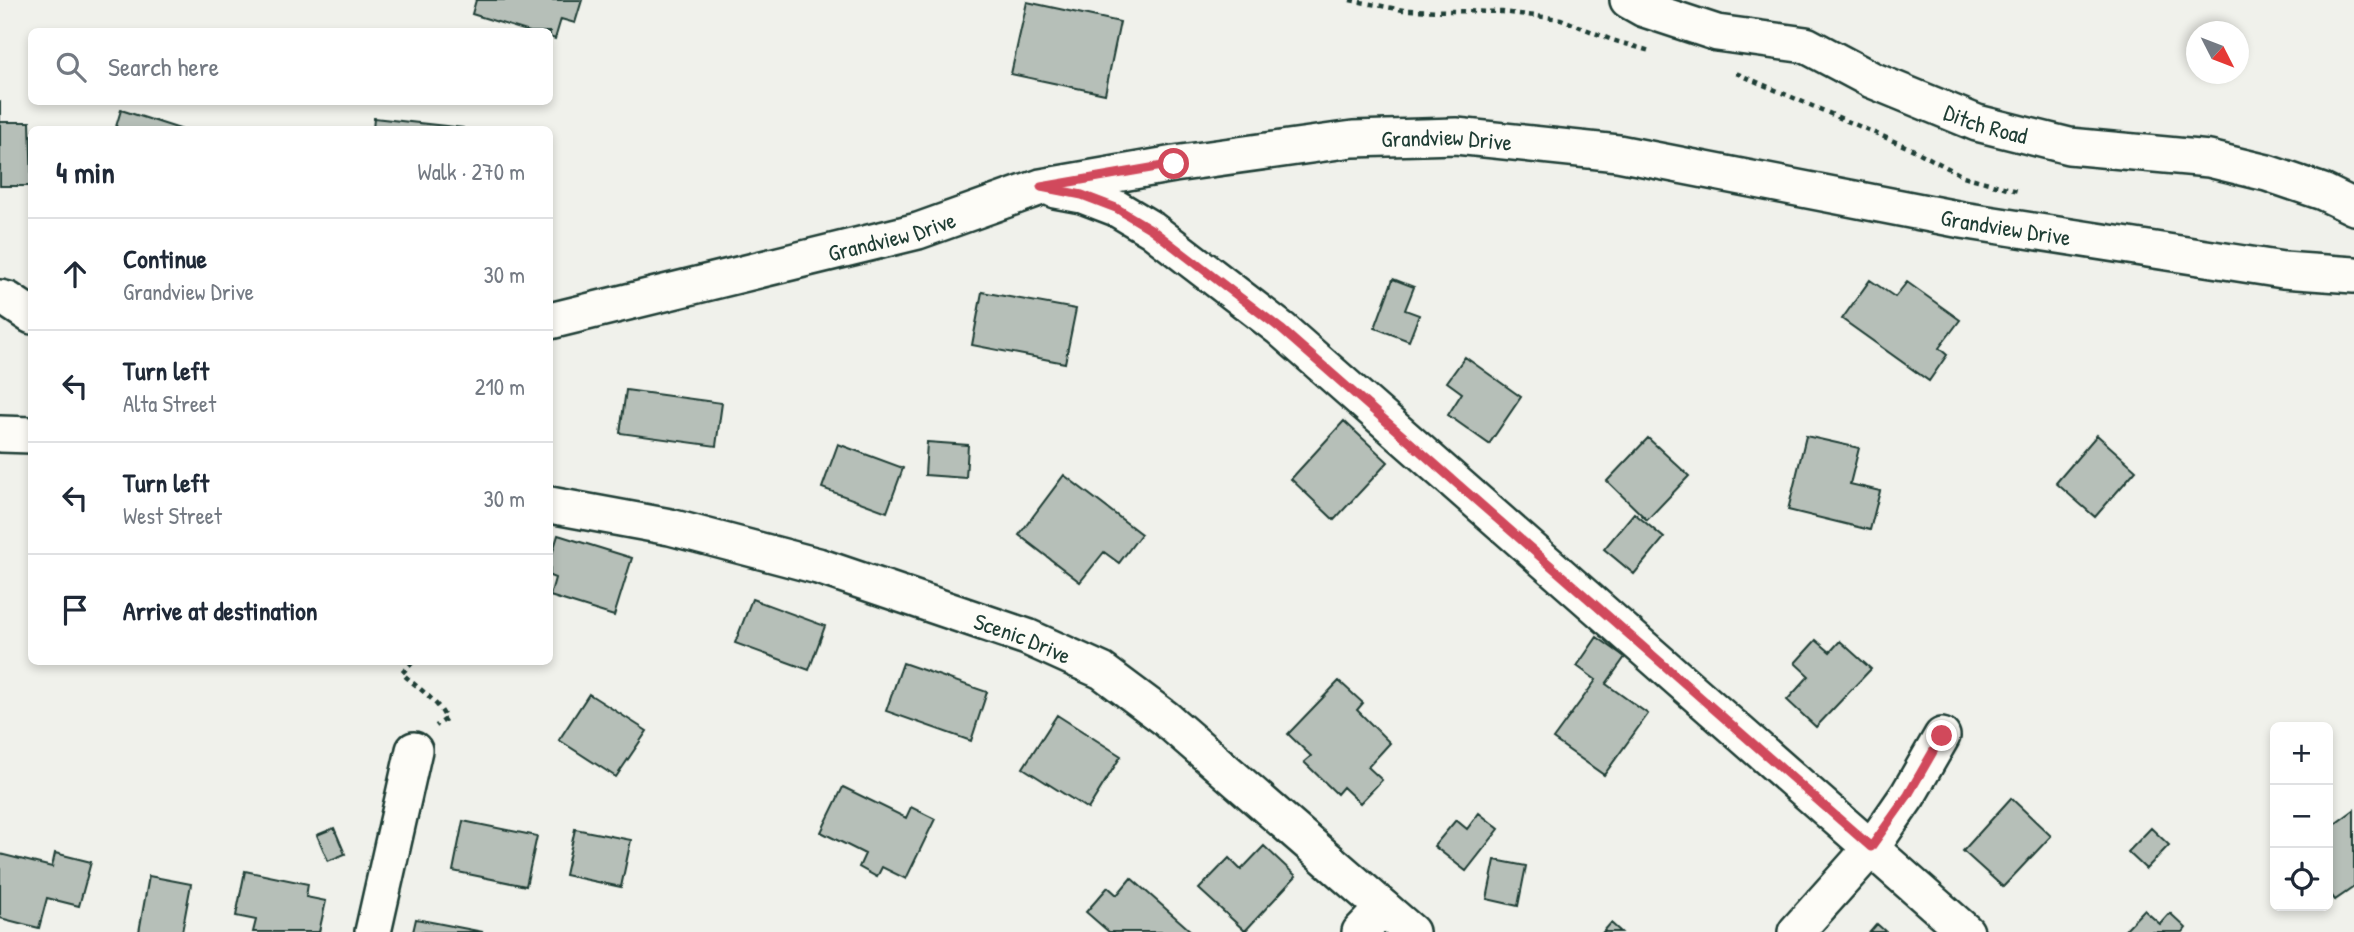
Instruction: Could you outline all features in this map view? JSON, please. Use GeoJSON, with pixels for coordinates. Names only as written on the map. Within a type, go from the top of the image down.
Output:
{"type":"FeatureCollection","features":[{"type":"Feature","properties":{"kind":"street","name":"Ditch Road"},"geometry":{"type":"LineString","coordinates":[[1628,0],[1644,9],[1717,33],[1806,45],[1872,80],[1978,123],[2069,146],[2209,159],[2267,173],[2323,192],[2354,207]]}},
{"type":"Feature","properties":{"kind":"street","name":"Grandview Drive"},"geometry":{"type":"LineString","coordinates":[[553,320],[918,231],[1041,187],[1174,164],[1353,139],[1456,136],[1618,153],[1962,220],[2283,270],[2354,275]]}},
{"type":"Feature","properties":{"kind":"street"},"geometry":{"type":"LineString","coordinates":[[1041,187],[1116,208],[1151,229],[1281,329],[1966,932]]}},
{"type":"Feature","properties":{"kind":"street"},"geometry":{"type":"LineString","coordinates":[[0,298],[28,313]]}},
{"type":"Feature","properties":{"kind":"street"},"geometry":{"type":"LineString","coordinates":[[0,434],[28,435]]}},
{"type":"Feature","properties":{"kind":"street","name":"Scenic Drive"},"geometry":{"type":"LineString","coordinates":[[553,506],[670,527],[818,566],[1027,637],[1102,671],[1166,718],[1371,920],[1411,932]]}},
{"type":"Feature","properties":{"kind":"street"},"geometry":{"type":"LineString","coordinates":[[1796,932],[1871,847],[1908,795],[1942,736]]}},
{"type":"Feature","properties":{"kind":"street"},"geometry":{"type":"LineString","coordinates":[[373,932],[414,750]]}},
{"type":"Feature","properties":{"kind":"path"},"geometry":{"type":"LineString","coordinates":[[1350,0],[1402,10],[1502,12],[1562,19],[1612,40],[1655,52]]}},
{"type":"Feature","properties":{"kind":"path"},"geometry":{"type":"LineString","coordinates":[[1726,69],[1912,149],[1963,176],[2025,192]]}},
{"type":"Feature","properties":{"kind":"path"},"geometry":{"type":"LineString","coordinates":[[409,665],[402,673],[426,693],[446,719],[442,724],[419,733],[414,750]]}},
{"type":"Feature","properties":{"kind":"building"},"geometry":{"type":"Polygon","coordinates":[[[476,0],[582,0],[575,23],[561,19],[555,39],[553,28],[517,28],[472,14],[476,0]]]}},
{"type":"Feature","properties":{"kind":"building"},"geometry":{"type":"Polygon","coordinates":[[[1027,2],[1120,22],[1105,94],[1011,74],[1027,2]]]}},
{"type":"Feature","properties":{"kind":"building"},"geometry":{"type":"Polygon","coordinates":[[[121,110],[171,126],[116,126],[121,110]]]}},
{"type":"Feature","properties":{"kind":"building"},"geometry":{"type":"Polygon","coordinates":[[[374,118],[445,126],[373,126],[374,118]]]}},
{"type":"Feature","properties":{"kind":"building"},"geometry":{"type":"Polygon","coordinates":[[[0,122],[30,122],[28,186],[0,186],[0,122]]]}},
{"type":"Feature","properties":{"kind":"building"},"geometry":{"type":"Polygon","coordinates":[[[1393,279],[1414,287],[1405,310],[1419,315],[1409,341],[1375,328],[1393,279]]]}},
{"type":"Feature","properties":{"kind":"building"},"geometry":{"type":"Polygon","coordinates":[[[1870,280],[1895,297],[1907,282],[1960,320],[1939,348],[1947,355],[1929,381],[1842,319],[1870,280]]]}},
{"type":"Feature","properties":{"kind":"building"},"geometry":{"type":"Polygon","coordinates":[[[982,292],[1076,309],[1065,363],[972,345],[982,292]]]}},
{"type":"Feature","properties":{"kind":"building"},"geometry":{"type":"Polygon","coordinates":[[[1465,357],[1521,397],[1489,444],[1448,415],[1462,393],[1447,382],[1465,357]]]}},
{"type":"Feature","properties":{"kind":"building"},"geometry":{"type":"Polygon","coordinates":[[[626,390],[722,403],[716,446],[620,433],[626,390]]]}},
{"type":"Feature","properties":{"kind":"building"},"geometry":{"type":"Polygon","coordinates":[[[1344,421],[1388,462],[1334,520],[1291,479],[1344,421]]]}},
{"type":"Feature","properties":{"kind":"building"},"geometry":{"type":"Polygon","coordinates":[[[2097,435],[2136,470],[2095,517],[2056,483],[2097,435]]]}},
{"type":"Feature","properties":{"kind":"building"},"geometry":{"type":"Polygon","coordinates":[[[1806,436],[1859,448],[1850,484],[1880,491],[1870,530],[1788,510],[1806,436]]]}},
{"type":"Feature","properties":{"kind":"building"},"geometry":{"type":"Polygon","coordinates":[[[1648,438],[1689,476],[1647,520],[1607,481],[1648,438]]]}},
{"type":"Feature","properties":{"kind":"building"},"geometry":{"type":"Polygon","coordinates":[[[927,442],[968,445],[966,478],[925,475],[927,442]]]}},
{"type":"Feature","properties":{"kind":"building"},"geometry":{"type":"Polygon","coordinates":[[[838,444],[903,468],[887,512],[822,488],[838,444]]]}},
{"type":"Feature","properties":{"kind":"building"},"geometry":{"type":"Polygon","coordinates":[[[1064,475],[1141,534],[1119,563],[1104,552],[1080,582],[1019,535],[1064,475]]]}},
{"type":"Feature","properties":{"kind":"building"},"geometry":{"type":"Polygon","coordinates":[[[1634,513],[1664,538],[1634,574],[1604,549],[1634,513]]]}},
{"type":"Feature","properties":{"kind":"building"},"geometry":{"type":"Polygon","coordinates":[[[558,535],[632,558],[614,616],[553,597],[553,551],[558,535]]]}},
{"type":"Feature","properties":{"kind":"building"},"geometry":{"type":"Polygon","coordinates":[[[752,599],[825,626],[809,670],[735,643],[752,599]]]}},
{"type":"Feature","properties":{"kind":"building"},"geometry":{"type":"Polygon","coordinates":[[[1597,637],[1625,657],[1606,684],[1648,714],[1604,775],[1553,739],[1596,680],[1577,666],[1597,637]]]}},
{"type":"Feature","properties":{"kind":"building"},"geometry":{"type":"Polygon","coordinates":[[[1816,640],[1830,652],[1840,641],[1871,669],[1816,727],[1787,700],[1809,676],[1795,663],[1816,640]]]}},
{"type":"Feature","properties":{"kind":"building"},"geometry":{"type":"Polygon","coordinates":[[[903,663],[987,692],[971,741],[886,711],[903,663]]]}},
{"type":"Feature","properties":{"kind":"building"},"geometry":{"type":"Polygon","coordinates":[[[1339,681],[1363,703],[1357,710],[1390,743],[1368,767],[1382,780],[1360,803],[1343,787],[1337,794],[1304,762],[1311,756],[1288,734],[1339,681]]]}},
{"type":"Feature","properties":{"kind":"building"},"geometry":{"type":"Polygon","coordinates":[[[589,694],[647,731],[616,777],[559,740],[589,694]]]}},
{"type":"Feature","properties":{"kind":"building"},"geometry":{"type":"Polygon","coordinates":[[[1057,715],[1121,756],[1088,809],[1023,768],[1057,715]]]}},
{"type":"Feature","properties":{"kind":"building"},"geometry":{"type":"Polygon","coordinates":[[[843,787],[906,818],[911,807],[935,819],[906,879],[882,867],[877,877],[859,867],[865,854],[821,832],[843,787]]]}},
{"type":"Feature","properties":{"kind":"building"},"geometry":{"type":"Polygon","coordinates":[[[2011,798],[2051,836],[2003,887],[1963,851],[2011,798]]]}},
{"type":"Feature","properties":{"kind":"building"},"geometry":{"type":"Polygon","coordinates":[[[2354,810],[2354,887],[2335,900],[2333,897],[2333,825],[2354,810]]]}},
{"type":"Feature","properties":{"kind":"building"},"geometry":{"type":"Polygon","coordinates":[[[1479,813],[1499,829],[1466,871],[1434,846],[1456,820],[1467,829],[1479,813]]]}},
{"type":"Feature","properties":{"kind":"building"},"geometry":{"type":"Polygon","coordinates":[[[463,821],[537,836],[526,886],[453,871],[463,821]]]}},
{"type":"Feature","properties":{"kind":"building"},"geometry":{"type":"Polygon","coordinates":[[[334,828],[345,854],[328,861],[317,835],[334,828]]]}},
{"type":"Feature","properties":{"kind":"building"},"geometry":{"type":"Polygon","coordinates":[[[2151,828],[2169,845],[2146,869],[2128,852],[2151,828]]]}},
{"type":"Feature","properties":{"kind":"building"},"geometry":{"type":"Polygon","coordinates":[[[575,829],[631,840],[621,887],[565,875],[575,829]]]}},
{"type":"Feature","properties":{"kind":"building"},"geometry":{"type":"Polygon","coordinates":[[[1264,846],[1296,876],[1245,931],[1199,889],[1229,858],[1241,870],[1264,846]]]}},
{"type":"Feature","properties":{"kind":"building"},"geometry":{"type":"Polygon","coordinates":[[[55,853],[91,862],[79,906],[47,898],[39,928],[0,918],[0,854],[52,867],[55,853]]]}},
{"type":"Feature","properties":{"kind":"building"},"geometry":{"type":"Polygon","coordinates":[[[1495,860],[1526,866],[1518,906],[1487,899],[1495,860]]]}},
{"type":"Feature","properties":{"kind":"building"},"geometry":{"type":"Polygon","coordinates":[[[245,871],[308,884],[306,897],[326,901],[319,932],[253,932],[256,920],[236,916],[245,871]]]}},
{"type":"Feature","properties":{"kind":"building"},"geometry":{"type":"Polygon","coordinates":[[[149,876],[191,884],[182,932],[139,932],[149,876]]]}},
{"type":"Feature","properties":{"kind":"building"},"geometry":{"type":"Polygon","coordinates":[[[1131,878],[1192,932],[1109,932],[1086,912],[1108,887],[1117,895],[1131,878]]]}},
{"type":"Feature","properties":{"kind":"building"},"geometry":{"type":"Polygon","coordinates":[[[2144,910],[2160,924],[2170,913],[2186,928],[2183,932],[2123,932],[2144,910]]]}},
{"type":"Feature","properties":{"kind":"building"},"geometry":{"type":"Polygon","coordinates":[[[416,919],[483,932],[413,932],[416,919]]]}},
{"type":"Feature","properties":{"kind":"building"},"geometry":{"type":"Polygon","coordinates":[[[1611,923],[1621,932],[1603,932],[1611,923]]]}},
{"type":"Feature","properties":{"kind":"building"},"geometry":{"type":"Polygon","coordinates":[[[1877,924],[1886,932],[1870,932],[1877,924]]]}},
{"type":"Feature","properties":{"kind":"route"},"geometry":{"type":"LineString","coordinates":[[1174,164],[1041,187],[1082,195],[1116,208],[1151,229],[1281,329],[1871,847],[1908,795],[1942,736]]}}]}
